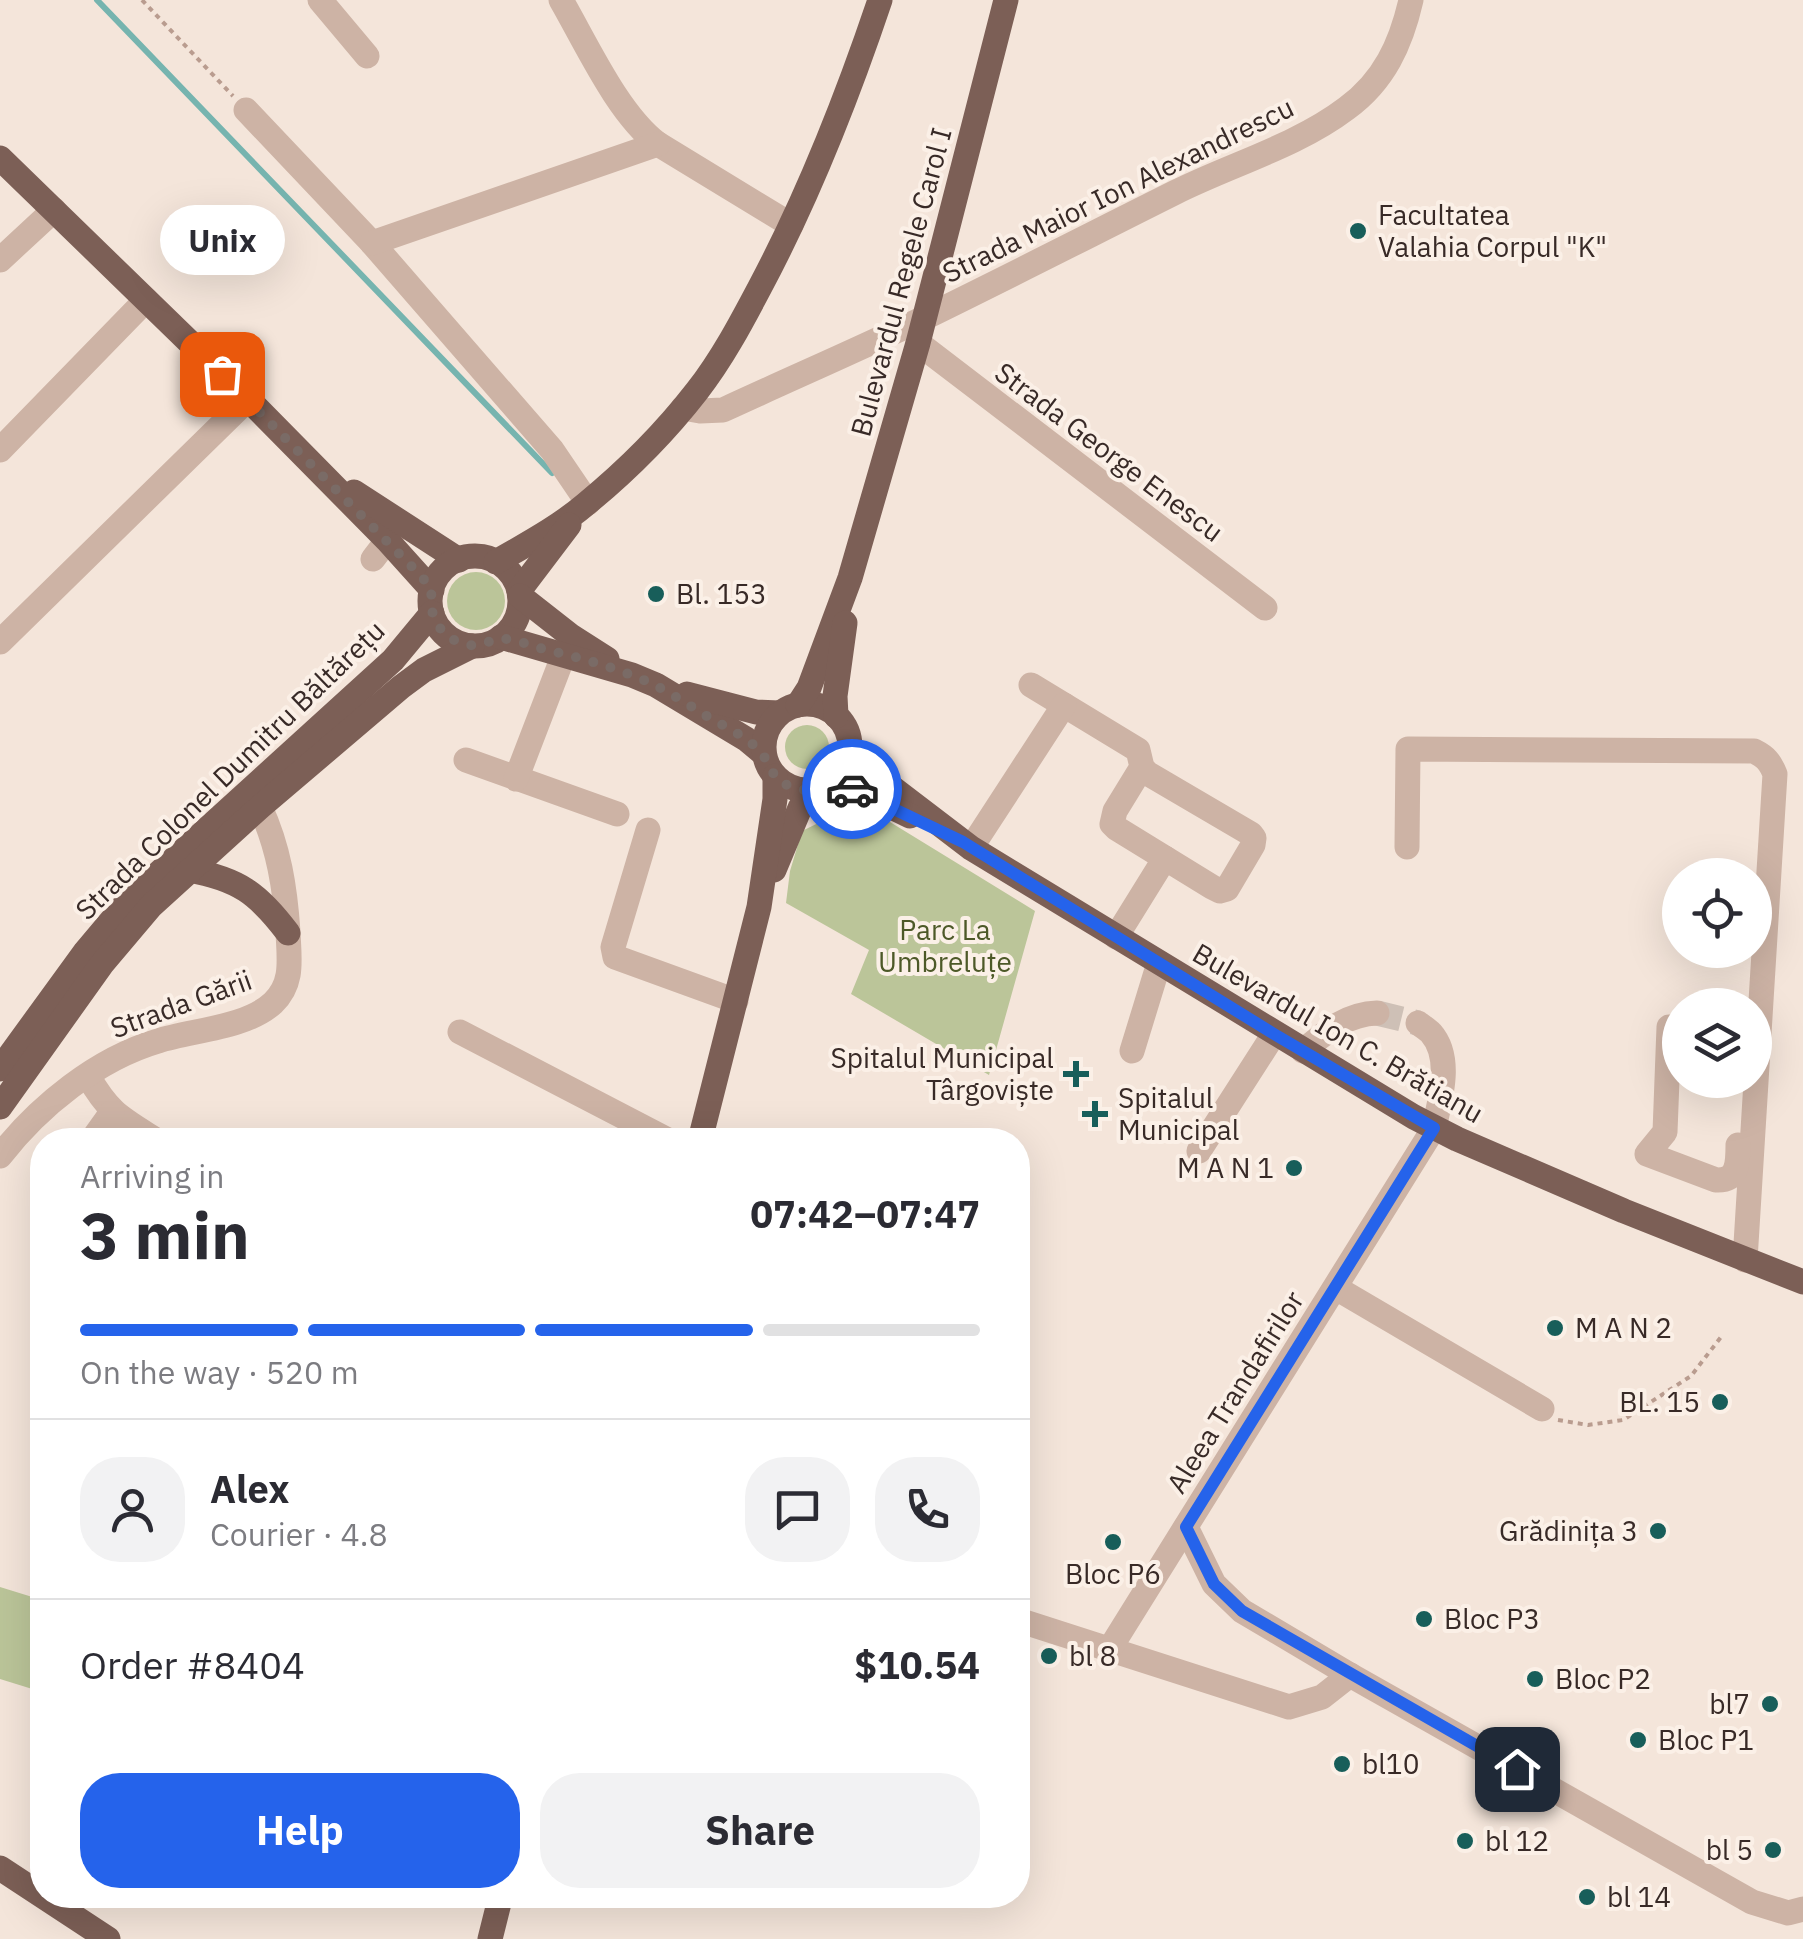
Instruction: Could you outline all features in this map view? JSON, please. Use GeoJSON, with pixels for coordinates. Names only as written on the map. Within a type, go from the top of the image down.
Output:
{"type":"FeatureCollection","features":[{"type":"Feature","properties":{"kind":"main road"},"geometry":{"type":"LineString","coordinates":[[496,562],[550,531],[586,504],[700,388],[738,328],[791,226],[824,154],[880,0]]}},
{"type":"Feature","properties":{"kind":"main road","name":"Bulevardul Regele Carol I"},"geometry":{"type":"LineString","coordinates":[[789,709],[810,688],[850,578],[918,343],[1006,0]]}},
{"type":"Feature","properties":{"kind":"main road"},"geometry":{"type":"LineString","coordinates":[[0,158],[317,469],[391,535],[432,602],[436,623],[446,635],[472,646],[502,638],[516,620],[520,594],[586,504]]}},
{"type":"Feature","properties":{"kind":"main road"},"geometry":{"type":"LineString","coordinates":[[391,535],[459,560]]}},
{"type":"Feature","properties":{"kind":"main road"},"geometry":{"type":"LineString","coordinates":[[432,602],[440,573],[459,560],[479,556],[496,562],[512,575],[520,594],[571,636],[746,739],[787,786],[800,790],[822,786]]}},
{"type":"Feature","properties":{"kind":"main road","name":"Bulevardul Regele Carol I"},"geometry":{"type":"LineString","coordinates":[[836,716],[850,578]]}},
{"type":"Feature","properties":{"kind":"main road","name":"Strada Colonel Dumitru Băltărețu"},"geometry":{"type":"LineString","coordinates":[[0,1068],[85,952],[128,902],[403,648],[432,602]]}},
{"type":"Feature","properties":{"kind":"main road"},"geometry":{"type":"LineString","coordinates":[[502,638],[756,712],[818,706],[836,716],[846,730],[850,748],[844,768],[800,808],[759,908]]}},
{"type":"Feature","properties":{"kind":"main road","name":"Strada Colonel Dumitru Băltărețu"},"geometry":{"type":"LineString","coordinates":[[0,1107],[102,964],[151,906],[401,687],[424,670],[472,646]]}},
{"type":"Feature","properties":{"kind":"main road"},"geometry":{"type":"LineString","coordinates":[[703,1128],[759,908],[774,799],[765,734],[789,709]]}},
{"type":"Feature","properties":{"kind":"main road","name":"Bulevardul Ion C. Brătianu"},"geometry":{"type":"LineString","coordinates":[[850,748],[874,774],[967,845]]}},
{"type":"Feature","properties":{"kind":"main road","name":"Bulevardul Ion C. Brătianu"},"geometry":{"type":"LineString","coordinates":[[822,786],[863,793],[967,845],[1434,1128],[1611,1206],[1803,1282]]}},
{"type":"Feature","properties":{"kind":"main road"},"geometry":{"type":"LineString","coordinates":[[189,870],[228,880],[248,890],[269,908],[288,933]]}},
{"type":"Feature","properties":{"kind":"main road"},"geometry":{"type":"LineString","coordinates":[[0,1868],[30,1888]]}},
{"type":"Feature","properties":{"kind":"main road"},"geometry":{"type":"LineString","coordinates":[[61,1908],[108,1939]]}},
{"type":"Feature","properties":{"kind":"main road"},"geometry":{"type":"LineString","coordinates":[[490,1939],[498,1908]]}},
{"type":"Feature","properties":{"kind":"street"},"geometry":{"type":"LineString","coordinates":[[320,0],[367,56]]}},
{"type":"Feature","properties":{"kind":"street"},"geometry":{"type":"LineString","coordinates":[[561,0],[628,114],[644,133],[791,226]]}},
{"type":"Feature","properties":{"kind":"street","name":"Strada Maior Ion Alexandrescu"},"geometry":{"type":"LineString","coordinates":[[684,408],[700,412],[723,410],[1288,141],[1347,108],[1390,62],[1404,32],[1412,0]]}},
{"type":"Feature","properties":{"kind":"street"},"geometry":{"type":"LineString","coordinates":[[246,110],[372,243],[552,450],[586,504]]}},
{"type":"Feature","properties":{"kind":"street"},"geometry":{"type":"LineString","coordinates":[[372,243],[658,144]]}},
{"type":"Feature","properties":{"kind":"street"},"geometry":{"type":"LineString","coordinates":[[0,260],[54,210]]}},
{"type":"Feature","properties":{"kind":"street"},"geometry":{"type":"LineString","coordinates":[[0,450],[146,300]]}},
{"type":"Feature","properties":{"kind":"street","name":"Strada George Enescu"},"geometry":{"type":"LineString","coordinates":[[918,343],[1265,608]]}},
{"type":"Feature","properties":{"kind":"street"},"geometry":{"type":"LineString","coordinates":[[0,642],[248,399]]}},
{"type":"Feature","properties":{"kind":"street"},"geometry":{"type":"LineString","coordinates":[[403,648],[424,670]]}},
{"type":"Feature","properties":{"kind":"street"},"geometry":{"type":"LineString","coordinates":[[516,779],[564,654]]}},
{"type":"Feature","properties":{"kind":"street"},"geometry":{"type":"LineString","coordinates":[[1031,685],[1138,750],[1146,773],[1254,838],[1249,855],[1228,889],[1220,891],[1112,824],[1115,811],[1142,767]]}},
{"type":"Feature","properties":{"kind":"street"},"geometry":{"type":"LineString","coordinates":[[967,845],[1064,705]]}},
{"type":"Feature","properties":{"kind":"street"},"geometry":{"type":"LineString","coordinates":[[1407,847],[1408,749],[1754,751],[1771,764],[1775,774],[1746,1260]]}},
{"type":"Feature","properties":{"kind":"street"},"geometry":{"type":"LineString","coordinates":[[466,760],[617,814]]}},
{"type":"Feature","properties":{"kind":"street","name":"Strada Gării"},"geometry":{"type":"LineString","coordinates":[[0,1156],[42,1110],[124,1054],[156,1041],[231,1023],[266,1009],[283,992],[290,967],[286,901],[277,853],[260,807]]}},
{"type":"Feature","properties":{"kind":"street"},"geometry":{"type":"LineString","coordinates":[[648,830],[613,947],[615,957],[736,1001]]}},
{"type":"Feature","properties":{"kind":"street"},"geometry":{"type":"LineString","coordinates":[[1116,937],[1165,858]]}},
{"type":"Feature","properties":{"kind":"street"},"geometry":{"type":"LineString","coordinates":[[1132,1051],[1159,962]]}},
{"type":"Feature","properties":{"kind":"street"},"geometry":{"type":"LineString","coordinates":[[1302,1051],[1341,1021],[1377,1013]]}},
{"type":"Feature","properties":{"kind":"street"},"geometry":{"type":"LineString","coordinates":[[1418,1023],[1431,1032],[1442,1061],[1442,1087],[1434,1128]]}},
{"type":"Feature","properties":{"kind":"street"},"geometry":{"type":"LineString","coordinates":[[460,1032],[645,1128]]}},
{"type":"Feature","properties":{"kind":"street"},"geometry":{"type":"LineString","coordinates":[[1199,1151],[1274,1034]]}},
{"type":"Feature","properties":{"kind":"street"},"geometry":{"type":"LineString","coordinates":[[88,1076],[112,1112],[137,1128]]}},
{"type":"Feature","properties":{"kind":"street"},"geometry":{"type":"LineString","coordinates":[[1667,1098],[1666,1132],[1647,1154],[1716,1180],[1732,1178],[1738,1162],[1740,1098]]}},
{"type":"Feature","properties":{"kind":"street"},"geometry":{"type":"LineString","coordinates":[[101,1128],[112,1112]]}},
{"type":"Feature","properties":{"kind":"street","name":"Aleea Trandafirilor"},"geometry":{"type":"LineString","coordinates":[[1109,1650],[1434,1128]]}},
{"type":"Feature","properties":{"kind":"street","name":"Aleea Trandafirilor"},"geometry":{"type":"LineString","coordinates":[[1336,1288],[1546,1414]]}},
{"type":"Feature","properties":{"kind":"street","name":"Aleea Trandafirilor"},"geometry":{"type":"LineString","coordinates":[[1186,1527],[1214,1584],[1242,1611],[1752,1902],[1798,1913]]}},
{"type":"Feature","properties":{"kind":"street"},"geometry":{"type":"LineString","coordinates":[[1030,1624],[1289,1707],[1322,1696],[1350,1675]]}},
{"type":"Feature","properties":{"kind":"path"},"geometry":{"type":"LineString","coordinates":[[142,0],[246,110]]}},
{"type":"Feature","properties":{"kind":"path"},"geometry":{"type":"LineString","coordinates":[[1546,1414],[1588,1424],[1622,1420],[1691,1376],[1721,1337]]}},
{"type":"Feature","properties":{"kind":"green space"},"geometry":{"type":"Polygon","coordinates":[[[476,572],[497,580],[505,601],[497,622],[476,630],[455,622],[447,601],[455,580],[476,572]]]}},
{"type":"Feature","properties":{"kind":"green space"},"geometry":{"type":"Polygon","coordinates":[[[807,725],[823,731],[829,747],[823,763],[807,769],[791,763],[785,747],[791,731],[807,725]]]}},
{"type":"Feature","properties":{"kind":"green space","name":"Parc La Umbreluțe"},"geometry":{"type":"Polygon","coordinates":[[[859,803],[1035,911],[989,1075],[851,994],[869,950],[786,903],[790,871],[802,831],[859,803]]]}},
{"type":"Feature","properties":{"kind":"green space"},"geometry":{"type":"Polygon","coordinates":[[[0,1587],[30,1596],[30,1688],[0,1679],[0,1587]]]}},
{"type":"Feature","properties":{"kind":"waterway"},"geometry":{"type":"LineString","coordinates":[[97,0],[552,473]]}},
{"type":"Feature","properties":{"kind":"tunnel"},"geometry":{"type":"LineString","coordinates":[[1377,1013],[1418,1023]]}},
{"type":"Feature","properties":{"kind":"way so far"},"geometry":{"type":"LineString","coordinates":[[222,374],[422,577],[432,590],[435,620],[452,639],[480,646],[502,638],[632,675],[656,685],[746,739],[764,754],[770,771],[787,786],[810,790],[832,782],[852,789]]}},
{"type":"Feature","properties":{"kind":"place","name":"Facultatea Valahia Corpul \"K\""},"geometry":{"type":"Point","coordinates":[1358,231]}},
{"type":"Feature","properties":{"kind":"place","name":"Unix"},"geometry":{"type":"Point","coordinates":[222,374]}},
{"type":"Feature","properties":{"kind":"place","name":"Bl. 153"},"geometry":{"type":"Point","coordinates":[656,594]}},
{"type":"Feature","properties":{"kind":"place","name":"Spitalul Municipal Târgoviște"},"geometry":{"type":"Point","coordinates":[1076,1074]}},
{"type":"Feature","properties":{"kind":"place","name":"Spitalul Municipal"},"geometry":{"type":"Point","coordinates":[1095,1114]}},
{"type":"Feature","properties":{"kind":"place","name":"M A N 1"},"geometry":{"type":"Point","coordinates":[1294,1168]}},
{"type":"Feature","properties":{"kind":"place","name":"M A N 2"},"geometry":{"type":"Point","coordinates":[1555,1328]}},
{"type":"Feature","properties":{"kind":"place","name":"BL. 15"},"geometry":{"type":"Point","coordinates":[1720,1402]}},
{"type":"Feature","properties":{"kind":"place","name":"Grădinița 3"},"geometry":{"type":"Point","coordinates":[1658,1531]}},
{"type":"Feature","properties":{"kind":"place","name":"Bloc P6"},"geometry":{"type":"Point","coordinates":[1113,1542]}},
{"type":"Feature","properties":{"kind":"place","name":"Bloc P3"},"geometry":{"type":"Point","coordinates":[1424,1619]}},
{"type":"Feature","properties":{"kind":"place","name":"bl 8"},"geometry":{"type":"Point","coordinates":[1049,1656]}},
{"type":"Feature","properties":{"kind":"place","name":"Bloc P2"},"geometry":{"type":"Point","coordinates":[1535,1679]}},
{"type":"Feature","properties":{"kind":"place","name":"bl7"},"geometry":{"type":"Point","coordinates":[1770,1704]}},
{"type":"Feature","properties":{"kind":"place","name":"Bloc P1"},"geometry":{"type":"Point","coordinates":[1638,1740]}},
{"type":"Feature","properties":{"kind":"place","name":"bl10"},"geometry":{"type":"Point","coordinates":[1342,1764]}},
{"type":"Feature","properties":{"kind":"place","name":"bl 12"},"geometry":{"type":"Point","coordinates":[1465,1841]}},
{"type":"Feature","properties":{"kind":"place","name":"bl 5"},"geometry":{"type":"Point","coordinates":[1773,1850]}},
{"type":"Feature","properties":{"kind":"place","name":"bl 14"},"geometry":{"type":"Point","coordinates":[1587,1897]}},
{"type":"Feature","properties":{"kind":"route"},"geometry":{"type":"LineString","coordinates":[[852,789],[963,842],[1434,1128],[1186,1527],[1214,1584],[1242,1611],[1517,1769]]}}]}
